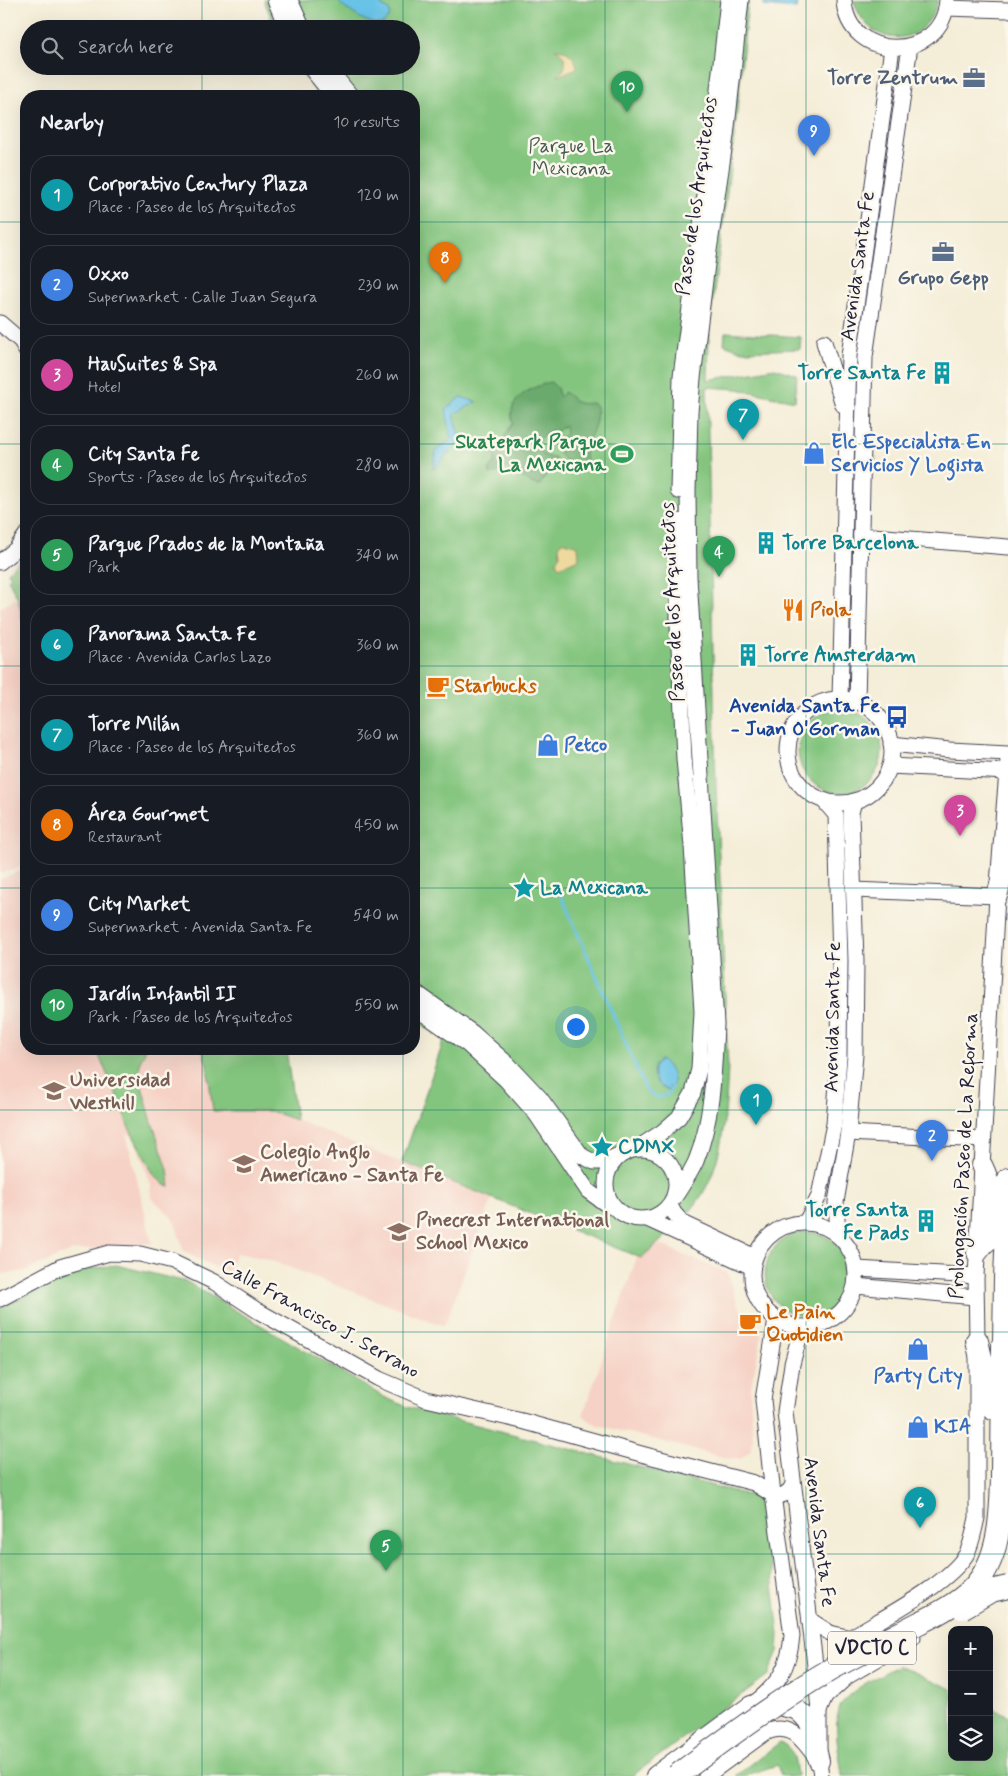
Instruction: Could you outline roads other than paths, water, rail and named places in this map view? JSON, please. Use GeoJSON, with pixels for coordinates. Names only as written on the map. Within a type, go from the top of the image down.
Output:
{"type":"FeatureCollection","features":[{"type":"Feature","properties":{"kind":"highway"},"geometry":{"type":"LineString","coordinates":[[977,1341],[1002,1449]]}},
{"type":"Feature","properties":{"kind":"highway"},"geometry":{"type":"LineString","coordinates":[[1002,1449],[1003,1344]]}},
{"type":"Feature","properties":{"kind":"highway","name":"VDCTO C"},"geometry":{"type":"LineString","coordinates":[[676,1776],[764,1712],[833,1668],[935,1615],[972,1589],[984,1572],[998,1534],[1001,1513],[1002,1449]]}},
{"type":"Feature","properties":{"kind":"highway","name":"VDCTO C"},"geometry":{"type":"LineString","coordinates":[[698,1776],[771,1722],[839,1677],[991,1591],[1008,1586]]}},
{"type":"Feature","properties":{"kind":"main road"},"geometry":{"type":"LineString","coordinates":[[997,896],[1008,855]]}},
{"type":"Feature","properties":{"kind":"main road"},"geometry":{"type":"LineString","coordinates":[[982,1165],[990,1181],[1000,1232],[1004,1278],[1003,1344],[1008,1394]]}},
{"type":"Feature","properties":{"kind":"main road"},"geometry":{"type":"LineString","coordinates":[[977,1253],[1000,1232],[1008,1178]]}},
{"type":"Feature","properties":{"kind":"main road"},"geometry":{"type":"LineString","coordinates":[[656,1776],[751,1706],[765,1702],[796,1709],[803,1714],[810,1723],[820,1768]]}},
{"type":"Feature","properties":{"kind":"street"},"geometry":{"type":"LineString","coordinates":[[275,0],[283,20]]}},
{"type":"Feature","properties":{"kind":"street"},"geometry":{"type":"LineString","coordinates":[[290,0],[299,20]]}},
{"type":"Feature","properties":{"kind":"street","name":"Paseo de los Arquitectos"},"geometry":{"type":"LineString","coordinates":[[719,135],[728,0]]}},
{"type":"Feature","properties":{"kind":"street","name":"Paseo de los Arquitectos"},"geometry":{"type":"LineString","coordinates":[[672,1201],[688,1176],[698,1153],[713,1079],[716,1024],[699,846],[684,759],[678,624],[678,442],[719,135],[740,0]]}},
{"type":"Feature","properties":{"kind":"street"},"geometry":{"type":"LineString","coordinates":[[844,0],[844,7],[850,22],[860,35],[874,44],[892,48],[910,46],[922,41],[933,32],[941,21],[946,4],[1008,10]]}},
{"type":"Feature","properties":{"kind":"street","name":"Avenida Santa Fe"},"geometry":{"type":"LineString","coordinates":[[857,702],[865,357],[910,46]]}},
{"type":"Feature","properties":{"kind":"street","name":"Avenida Santa Fe"},"geometry":{"type":"LineString","coordinates":[[840,699],[849,356],[892,48]]}},
{"type":"Feature","properties":{"kind":"street"},"geometry":{"type":"LineString","coordinates":[[316,75],[328,90]]}},
{"type":"Feature","properties":{"kind":"street"},"geometry":{"type":"LineString","coordinates":[[334,75],[346,90]]}},
{"type":"Feature","properties":{"kind":"street"},"geometry":{"type":"LineString","coordinates":[[0,323],[20,340]]}},
{"type":"Feature","properties":{"kind":"street"},"geometry":{"type":"LineString","coordinates":[[824,342],[848,419]]}},
{"type":"Feature","properties":{"kind":"street"},"geometry":{"type":"LineString","coordinates":[[861,535],[1008,547]]}},
{"type":"Feature","properties":{"kind":"street"},"geometry":{"type":"LineString","coordinates":[[0,562],[16,550],[20,544]]}},
{"type":"Feature","properties":{"kind":"street"},"geometry":{"type":"LineString","coordinates":[[840,699],[857,702],[870,709],[880,718],[888,731],[892,755],[890,766],[882,782],[870,794],[854,801],[839,803],[824,801],[810,794],[798,782],[789,760],[790,736],[798,721],[809,710],[824,702],[840,699]]}},
{"type":"Feature","properties":{"kind":"street"},"geometry":{"type":"LineString","coordinates":[[891,744],[1008,754]]}},
{"type":"Feature","properties":{"kind":"street"},"geometry":{"type":"LineString","coordinates":[[890,766],[1008,765]]}},
{"type":"Feature","properties":{"kind":"street","name":"Prolongación Paseo de La Reforma"},"geometry":{"type":"LineString","coordinates":[[850,1638],[932,1587],[954,1569],[966,1555],[974,1536],[977,1518],[977,1253],[997,896],[1008,765]]}},
{"type":"Feature","properties":{"kind":"street","name":"Avenida Santa Fe"},"geometry":{"type":"LineString","coordinates":[[806,1222],[819,1196],[834,1124],[839,1057],[840,960],[836,815],[824,801]]}},
{"type":"Feature","properties":{"kind":"street","name":"Avenida Santa Fe"},"geometry":{"type":"LineString","coordinates":[[838,1234],[836,1202],[848,1133],[855,1055],[856,961],[852,813],[854,801]]}},
{"type":"Feature","properties":{"kind":"street","name":"Paseo de los Arquitectos"},"geometry":{"type":"LineString","coordinates":[[630,1151],[662,1132],[679,1117],[694,1093],[697,1083],[702,1012],[699,846]]}},
{"type":"Feature","properties":{"kind":"street"},"geometry":{"type":"LineString","coordinates":[[854,890],[997,896]]}},
{"type":"Feature","properties":{"kind":"street"},"geometry":{"type":"LineString","coordinates":[[420,996],[475,1043],[536,1114],[588,1190],[606,1204],[630,1218],[647,1219],[754,1262]]}},
{"type":"Feature","properties":{"kind":"street"},"geometry":{"type":"LineString","coordinates":[[420,1011],[508,1064],[540,1098],[582,1156],[594,1162],[601,1162],[630,1151],[652,1151],[666,1159],[673,1168],[676,1178],[676,1190],[672,1201],[664,1212],[647,1219]]}},
{"type":"Feature","properties":{"kind":"street"},"geometry":{"type":"LineString","coordinates":[[848,1133],[983,1140]]}},
{"type":"Feature","properties":{"kind":"street"},"geometry":{"type":"LineString","coordinates":[[616,1210],[606,1190],[606,1179],[616,1159],[630,1151]]}},
{"type":"Feature","properties":{"kind":"street"},"geometry":{"type":"LineString","coordinates":[[672,1201],[674,1213],[683,1223],[754,1262]]}},
{"type":"Feature","properties":{"kind":"street"},"geometry":{"type":"LineString","coordinates":[[806,1222],[822,1225],[838,1234],[853,1256],[857,1269],[856,1286],[852,1299],[840,1315],[824,1324],[808,1328],[788,1326],[776,1320],[762,1308],[752,1286],[754,1262],[760,1247],[771,1234],[787,1225],[806,1222]]}},
{"type":"Feature","properties":{"kind":"street","name":"Calle Francisco J. Serrano"},"geometry":{"type":"LineString","coordinates":[[0,1299],[60,1267],[108,1253],[140,1254],[172,1262],[214,1282],[258,1311],[379,1379],[426,1399],[522,1421],[754,1483],[773,1495]]}},
{"type":"Feature","properties":{"kind":"street"},"geometry":{"type":"LineString","coordinates":[[857,1269],[976,1276]]}},
{"type":"Feature","properties":{"kind":"street","name":"Calle Francisco J. Serrano"},"geometry":{"type":"LineString","coordinates":[[0,1286],[25,1286]]}},
{"type":"Feature","properties":{"kind":"street"},"geometry":{"type":"LineString","coordinates":[[856,1286],[976,1297]]}},
{"type":"Feature","properties":{"kind":"street","name":"Avenida Santa Fe"},"geometry":{"type":"LineString","coordinates":[[751,1706],[768,1693],[786,1668],[792,1636],[773,1495],[763,1400],[776,1320]]}},
{"type":"Feature","properties":{"kind":"street","name":"Avenida Santa Fe"},"geometry":{"type":"LineString","coordinates":[[808,1328],[800,1334],[792,1364],[785,1412],[819,1711],[820,1768]]}},
{"type":"Feature","properties":{"kind":"street"},"geometry":{"type":"LineString","coordinates":[[773,1495],[785,1494],[793,1484]]}},
{"type":"Feature","properties":{"kind":"street"},"geometry":{"type":"LineString","coordinates":[[819,1711],[825,1697],[848,1676],[989,1597],[1001,1594],[1008,1595]]}},
{"type":"Feature","properties":{"kind":"street"},"geometry":{"type":"LineString","coordinates":[[810,1620],[830,1633],[850,1638]]}},
{"type":"Feature","properties":{"kind":"street"},"geometry":{"type":"LineString","coordinates":[[850,1638],[845,1643],[842,1656],[848,1665],[854,1668],[863,1667]]}},
{"type":"Feature","properties":{"kind":"street"},"geometry":{"type":"LineString","coordinates":[[706,1776],[765,1733],[775,1728],[791,1732],[803,1740],[820,1768]]}},
{"type":"Feature","properties":{"kind":"water"},"geometry":{"type":"Polygon","coordinates":[[[336,0],[379,0],[382,6],[389,10],[390,15],[386,20],[365,20],[336,0]]]}},
{"type":"Feature","properties":{"kind":"water"},"geometry":{"type":"Polygon","coordinates":[[[764,0],[797,0],[796,9],[764,6],[764,0]]]}},
{"type":"Feature","properties":{"kind":"water"},"geometry":{"type":"Polygon","coordinates":[[[461,397],[477,402],[454,414],[461,439],[433,470],[436,450],[451,440],[446,409],[461,397]]]}},
{"type":"Feature","properties":{"kind":"water"},"geometry":{"type":"Polygon","coordinates":[[[660,1060],[669,1068],[672,1074],[673,1086],[670,1086],[668,1090],[659,1085],[654,1077],[654,1068],[660,1060]]]}},
{"type":"Feature","properties":{"kind":"waterway"},"geometry":{"type":"LineString","coordinates":[[561,895],[645,1088],[652,1095],[663,1097],[667,1095],[672,1086]]}},
{"type":"Feature","properties":{"kind":"place","name":"Torre Zentrum"},"geometry":{"type":"Point","coordinates":[974,78]}},
{"type":"Feature","properties":{"kind":"place","name":"Jardín Infantil II"},"geometry":{"type":"Point","coordinates":[627,112]}},
{"type":"Feature","properties":{"kind":"place","name":"City Market"},"geometry":{"type":"Point","coordinates":[814,156]}},
{"type":"Feature","properties":{"kind":"place","name":"Grupo Gepp"},"geometry":{"type":"Point","coordinates":[943,252]}},
{"type":"Feature","properties":{"kind":"place","name":"Área Gourmet"},"geometry":{"type":"Point","coordinates":[445,283]}},
{"type":"Feature","properties":{"kind":"place","name":"Torre Santa Fe"},"geometry":{"type":"Point","coordinates":[942,373]}},
{"type":"Feature","properties":{"kind":"place","name":"Torre Milán"},"geometry":{"type":"Point","coordinates":[743,440]}},
{"type":"Feature","properties":{"kind":"place","name":"Elc Especialista En Servicios Y Logista"},"geometry":{"type":"Point","coordinates":[814,453]}},
{"type":"Feature","properties":{"kind":"place","name":"Skatepark Parque La Mexicana"},"geometry":{"type":"Point","coordinates":[622,454]}},
{"type":"Feature","properties":{"kind":"place","name":"Torre Barcelona"},"geometry":{"type":"Point","coordinates":[766,543]}},
{"type":"Feature","properties":{"kind":"place","name":"City Santa Fe"},"geometry":{"type":"Point","coordinates":[719,577]}},
{"type":"Feature","properties":{"kind":"place","name":"Piola"},"geometry":{"type":"Point","coordinates":[793,610]}},
{"type":"Feature","properties":{"kind":"place","name":"Torre Amsterdam"},"geometry":{"type":"Point","coordinates":[748,655]}},
{"type":"Feature","properties":{"kind":"place","name":"Starbucks"},"geometry":{"type":"Point","coordinates":[438,686]}},
{"type":"Feature","properties":{"kind":"place","name":"Avenida Santa Fe - Juan O'Gorman"},"geometry":{"type":"Point","coordinates":[897,717]}},
{"type":"Feature","properties":{"kind":"place","name":"Petco"},"geometry":{"type":"Point","coordinates":[548,745]}},
{"type":"Feature","properties":{"kind":"place","name":"HauSuites & Spa"},"geometry":{"type":"Point","coordinates":[960,836]}},
{"type":"Feature","properties":{"kind":"place","name":"La Mexicana"},"geometry":{"type":"Point","coordinates":[524,888]}},
{"type":"Feature","properties":{"kind":"place","name":"Universidad Westhill"},"geometry":{"type":"Point","coordinates":[54,1091]}},
{"type":"Feature","properties":{"kind":"place","name":"Corporativo Century Plaza"},"geometry":{"type":"Point","coordinates":[756,1125]}},
{"type":"Feature","properties":{"kind":"place","name":"CDMX"},"geometry":{"type":"Point","coordinates":[602,1147]}},
{"type":"Feature","properties":{"kind":"place","name":"Oxxo"},"geometry":{"type":"Point","coordinates":[932,1161]}},
{"type":"Feature","properties":{"kind":"place","name":"Colegio Anglo Americano - Santa Fe"},"geometry":{"type":"Point","coordinates":[244,1164]}},
{"type":"Feature","properties":{"kind":"place","name":"Torre Santa Fe Pads"},"geometry":{"type":"Point","coordinates":[926,1221]}},
{"type":"Feature","properties":{"kind":"place","name":"Pinecrest International School Mexico"},"geometry":{"type":"Point","coordinates":[399,1232]}},
{"type":"Feature","properties":{"kind":"place","name":"Le Pain Quotidien"},"geometry":{"type":"Point","coordinates":[750,1323]}},
{"type":"Feature","properties":{"kind":"place","name":"Party City"},"geometry":{"type":"Point","coordinates":[918,1349]}},
{"type":"Feature","properties":{"kind":"place","name":"KIA"},"geometry":{"type":"Point","coordinates":[918,1427]}},
{"type":"Feature","properties":{"kind":"place","name":"Panorama Santa Fe"},"geometry":{"type":"Point","coordinates":[920,1528]}},
{"type":"Feature","properties":{"kind":"place","name":"Parque Prados de la Montaña"},"geometry":{"type":"Point","coordinates":[386,1571]}},
{"type":"Feature","properties":{"kind":"park label","name":"Parque La Mexicana"},"geometry":{"type":"Point","coordinates":[571,158]}}]}
